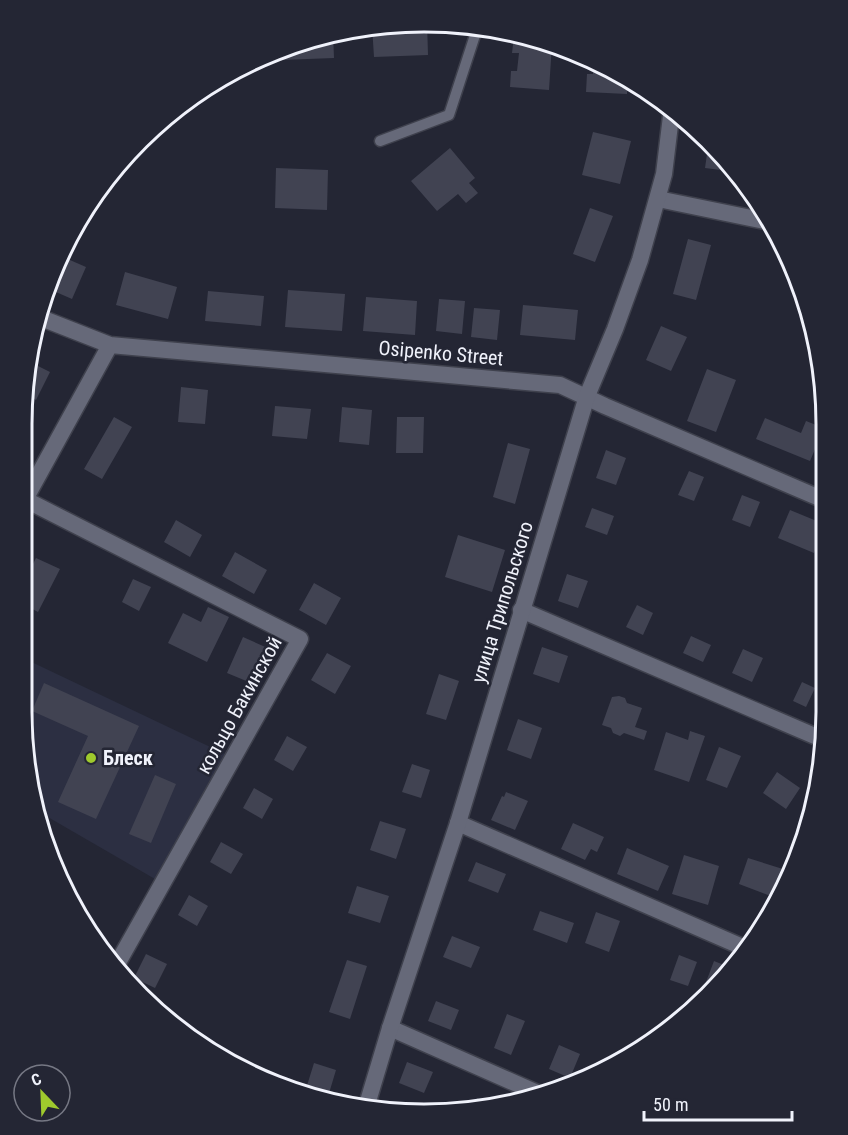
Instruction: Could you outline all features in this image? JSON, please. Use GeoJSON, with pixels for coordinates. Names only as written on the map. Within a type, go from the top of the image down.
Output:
{"type":"FeatureCollection","features":[{"type":"Feature","properties":{"kind":"street","name":"улица Трипольского"},"geometry":{"type":"LineString","coordinates":[[369,1099],[458,823],[587,396],[640,260],[664,174],[671,119]]}},
{"type":"Feature","properties":{"kind":"street"},"geometry":{"type":"LineString","coordinates":[[658,199],[759,220]]}},
{"type":"Feature","properties":{"kind":"street","name":"Osipenko Street"},"geometry":{"type":"LineString","coordinates":[[46,320],[110,345],[560,385],[816,497]]}},
{"type":"Feature","properties":{"kind":"street"},"geometry":{"type":"LineString","coordinates":[[32,486],[110,345]]}},
{"type":"Feature","properties":{"kind":"street","name":"кольцо Бакинской"},"geometry":{"type":"LineString","coordinates":[[32,506],[300,639],[120,959]]}},
{"type":"Feature","properties":{"kind":"street"},"geometry":{"type":"LineString","coordinates":[[521,610],[816,737]]}},
{"type":"Feature","properties":{"kind":"street"},"geometry":{"type":"LineString","coordinates":[[458,823],[738,945]]}},
{"type":"Feature","properties":{"kind":"street"},"geometry":{"type":"LineString","coordinates":[[390,1028],[529,1089]]}},
{"type":"Feature","properties":{"kind":"lane"},"geometry":{"type":"LineString","coordinates":[[380,141],[449,115],[475,35]]}},
{"type":"Feature","properties":{"kind":"shaded area"},"geometry":{"type":"Polygon","coordinates":[[[32,662],[225,754],[155,879],[46,816],[39,788],[32,737],[32,662]]]}},
{"type":"Feature","properties":{"kind":"building"},"geometry":{"type":"Polygon","coordinates":[[[427,32],[428,55],[374,57],[373,35],[427,32]]]}},
{"type":"Feature","properties":{"kind":"building"},"geometry":{"type":"Polygon","coordinates":[[[333,42],[334,58],[281,60],[298,52],[333,42]]]}},
{"type":"Feature","properties":{"kind":"building"},"geometry":{"type":"Polygon","coordinates":[[[513,42],[551,53],[549,90],[510,87],[511,71],[517,71],[519,53],[512,53],[513,42]]]}},
{"type":"Feature","properties":{"kind":"building"},"geometry":{"type":"Polygon","coordinates":[[[593,70],[620,84],[627,89],[627,94],[586,92],[587,74],[593,74],[593,70]]]}},
{"type":"Feature","properties":{"kind":"building"},"geometry":{"type":"Polygon","coordinates":[[[593,132],[631,141],[620,184],[582,175],[593,132]]]}},
{"type":"Feature","properties":{"kind":"building"},"geometry":{"type":"Polygon","coordinates":[[[450,148],[475,178],[469,183],[478,193],[466,203],[458,194],[437,211],[411,181],[450,148]]]}},
{"type":"Feature","properties":{"kind":"building"},"geometry":{"type":"Polygon","coordinates":[[[707,152],[723,170],[705,168],[707,152]]]}},
{"type":"Feature","properties":{"kind":"building"},"geometry":{"type":"Polygon","coordinates":[[[276,168],[328,170],[327,210],[275,208],[276,168]]]}},
{"type":"Feature","properties":{"kind":"building"},"geometry":{"type":"Polygon","coordinates":[[[590,208],[613,216],[595,262],[573,254],[590,208]]]}},
{"type":"Feature","properties":{"kind":"building"},"geometry":{"type":"Polygon","coordinates":[[[688,239],[711,245],[696,300],[673,294],[688,239]]]}},
{"type":"Feature","properties":{"kind":"building"},"geometry":{"type":"Polygon","coordinates":[[[68,259],[86,267],[72,299],[54,291],[68,259]]]}},
{"type":"Feature","properties":{"kind":"building"},"geometry":{"type":"Polygon","coordinates":[[[125,272],[177,287],[168,319],[116,305],[125,272]]]}},
{"type":"Feature","properties":{"kind":"building"},"geometry":{"type":"Polygon","coordinates":[[[288,290],[345,294],[342,331],[285,327],[288,290]]]}},
{"type":"Feature","properties":{"kind":"building"},"geometry":{"type":"Polygon","coordinates":[[[208,291],[264,296],[261,326],[205,321],[208,291]]]}},
{"type":"Feature","properties":{"kind":"building"},"geometry":{"type":"Polygon","coordinates":[[[366,297],[417,301],[415,335],[363,331],[366,297]]]}},
{"type":"Feature","properties":{"kind":"building"},"geometry":{"type":"Polygon","coordinates":[[[439,299],[465,301],[462,334],[436,331],[439,299]]]}},
{"type":"Feature","properties":{"kind":"building"},"geometry":{"type":"Polygon","coordinates":[[[523,305],[578,310],[575,340],[520,335],[523,305]]]}},
{"type":"Feature","properties":{"kind":"building"},"geometry":{"type":"Polygon","coordinates":[[[474,308],[500,310],[497,340],[471,337],[474,308]]]}},
{"type":"Feature","properties":{"kind":"building"},"geometry":{"type":"Polygon","coordinates":[[[661,326],[687,337],[671,371],[646,360],[661,326]]]}},
{"type":"Feature","properties":{"kind":"building"},"geometry":{"type":"Polygon","coordinates":[[[36,365],[50,372],[36,400],[32,398],[36,365]]]}},
{"type":"Feature","properties":{"kind":"building"},"geometry":{"type":"Polygon","coordinates":[[[707,369],[736,380],[716,432],[687,421],[707,369]]]}},
{"type":"Feature","properties":{"kind":"building"},"geometry":{"type":"Polygon","coordinates":[[[181,387],[208,390],[205,424],[178,422],[181,387]]]}},
{"type":"Feature","properties":{"kind":"building"},"geometry":{"type":"Polygon","coordinates":[[[275,406],[311,409],[307,439],[272,436],[275,406]]]}},
{"type":"Feature","properties":{"kind":"building"},"geometry":{"type":"Polygon","coordinates":[[[342,407],[372,410],[369,445],[339,442],[342,407]]]}},
{"type":"Feature","properties":{"kind":"building"},"geometry":{"type":"Polygon","coordinates":[[[114,417],[132,427],[102,479],[84,469],[114,417]]]}},
{"type":"Feature","properties":{"kind":"building"},"geometry":{"type":"Polygon","coordinates":[[[397,417],[424,417],[423,453],[396,453],[397,417]]]}},
{"type":"Feature","properties":{"kind":"building"},"geometry":{"type":"Polygon","coordinates":[[[765,418],[801,433],[806,421],[816,425],[816,447],[810,461],[756,439],[765,418]]]}},
{"type":"Feature","properties":{"kind":"building"},"geometry":{"type":"Polygon","coordinates":[[[508,443],[530,449],[515,504],[493,497],[508,443]]]}},
{"type":"Feature","properties":{"kind":"building"},"geometry":{"type":"Polygon","coordinates":[[[606,450],[626,458],[616,485],[596,478],[606,450]]]}},
{"type":"Feature","properties":{"kind":"building"},"geometry":{"type":"Polygon","coordinates":[[[689,471],[704,477],[694,501],[678,495],[689,471]]]}},
{"type":"Feature","properties":{"kind":"building"},"geometry":{"type":"Polygon","coordinates":[[[742,495],[760,502],[750,527],[732,520],[742,495]]]}},
{"type":"Feature","properties":{"kind":"building"},"geometry":{"type":"Polygon","coordinates":[[[592,508],[614,516],[607,535],[585,527],[592,508]]]}},
{"type":"Feature","properties":{"kind":"building"},"geometry":{"type":"Polygon","coordinates":[[[790,510],[816,521],[814,553],[778,538],[790,510]]]}},
{"type":"Feature","properties":{"kind":"building"},"geometry":{"type":"Polygon","coordinates":[[[176,520],[202,535],[190,557],[164,542],[176,520]]]}},
{"type":"Feature","properties":{"kind":"building"},"geometry":{"type":"Polygon","coordinates":[[[458,535],[505,550],[492,592],[445,577],[458,535]]]}},
{"type":"Feature","properties":{"kind":"building"},"geometry":{"type":"Polygon","coordinates":[[[235,552],[267,570],[254,594],[222,576],[235,552]]]}},
{"type":"Feature","properties":{"kind":"building"},"geometry":{"type":"Polygon","coordinates":[[[36,558],[60,569],[38,612],[32,609],[32,566],[36,558]]]}},
{"type":"Feature","properties":{"kind":"building"},"geometry":{"type":"Polygon","coordinates":[[[567,574],[588,581],[578,608],[558,601],[567,574]]]}},
{"type":"Feature","properties":{"kind":"building"},"geometry":{"type":"Polygon","coordinates":[[[133,579],[151,587],[139,611],[122,602],[133,579]]]}},
{"type":"Feature","properties":{"kind":"building"},"geometry":{"type":"Polygon","coordinates":[[[314,583],[341,598],[326,625],[299,610],[314,583]]]}},
{"type":"Feature","properties":{"kind":"building"},"geometry":{"type":"Polygon","coordinates":[[[637,605],[653,613],[643,635],[626,627],[637,605]]]}},
{"type":"Feature","properties":{"kind":"building"},"geometry":{"type":"Polygon","coordinates":[[[208,607],[229,617],[207,662],[168,643],[183,613],[201,622],[208,607]]]}},
{"type":"Feature","properties":{"kind":"building"},"geometry":{"type":"Polygon","coordinates":[[[691,636],[711,645],[703,662],[683,653],[691,636]]]}},
{"type":"Feature","properties":{"kind":"building"},"geometry":{"type":"Polygon","coordinates":[[[243,637],[272,650],[256,685],[227,673],[243,637]]]}},
{"type":"Feature","properties":{"kind":"building"},"geometry":{"type":"Polygon","coordinates":[[[542,647],[568,656],[559,683],[533,674],[542,647]]]}},
{"type":"Feature","properties":{"kind":"building"},"geometry":{"type":"Polygon","coordinates":[[[743,649],[763,658],[752,682],[732,673],[743,649]]]}},
{"type":"Feature","properties":{"kind":"building"},"geometry":{"type":"Polygon","coordinates":[[[327,653],[351,666],[335,694],[311,680],[327,653]]]}},
{"type":"Feature","properties":{"kind":"building"},"geometry":{"type":"Polygon","coordinates":[[[439,674],[459,681],[446,720],[426,714],[439,674]]]}},
{"type":"Feature","properties":{"kind":"building"},"geometry":{"type":"Polygon","coordinates":[[[802,682],[815,688],[806,707],[793,701],[802,682]]]}},
{"type":"Feature","properties":{"kind":"building"},"geometry":{"type":"Polygon","coordinates":[[[44,683],[139,726],[96,819],[58,802],[88,736],[32,711],[44,683]]]}},
{"type":"Feature","properties":{"kind":"building"},"geometry":{"type":"Polygon","coordinates":[[[612,697],[625,698],[627,703],[642,708],[635,727],[647,731],[644,740],[624,733],[620,736],[613,733],[611,728],[602,725],[612,697]]]}},
{"type":"Feature","properties":{"kind":"building"},"geometry":{"type":"Polygon","coordinates":[[[518,719],[542,728],[531,759],[507,750],[518,719]]]}},
{"type":"Feature","properties":{"kind":"building"},"geometry":{"type":"Polygon","coordinates":[[[690,731],[705,736],[689,782],[654,770],[666,732],[688,740],[690,731]]]}},
{"type":"Feature","properties":{"kind":"building"},"geometry":{"type":"Polygon","coordinates":[[[287,736],[307,747],[293,771],[274,760],[287,736]]]}},
{"type":"Feature","properties":{"kind":"building"},"geometry":{"type":"Polygon","coordinates":[[[719,747],[741,756],[727,788],[706,780],[719,747]]]}},
{"type":"Feature","properties":{"kind":"building"},"geometry":{"type":"Polygon","coordinates":[[[412,764],[430,770],[421,798],[402,792],[412,764]]]}},
{"type":"Feature","properties":{"kind":"building"},"geometry":{"type":"Polygon","coordinates":[[[777,772],[800,788],[786,809],[763,793],[777,772]]]}},
{"type":"Feature","properties":{"kind":"building"},"geometry":{"type":"Polygon","coordinates":[[[155,775],[176,784],[151,843],[129,834],[155,775]]]}},
{"type":"Feature","properties":{"kind":"building"},"geometry":{"type":"Polygon","coordinates":[[[254,788],[273,799],[262,819],[243,808],[254,788]]]}},
{"type":"Feature","properties":{"kind":"building"},"geometry":{"type":"Polygon","coordinates":[[[506,792],[528,801],[515,830],[491,820],[506,792]]]}},
{"type":"Feature","properties":{"kind":"building"},"geometry":{"type":"Polygon","coordinates":[[[380,821],[406,829],[396,859],[370,850],[380,821]]]}},
{"type":"Feature","properties":{"kind":"building"},"geometry":{"type":"Polygon","coordinates":[[[573,823],[604,837],[597,852],[591,849],[585,860],[561,849],[573,823]]]}},
{"type":"Feature","properties":{"kind":"building"},"geometry":{"type":"Polygon","coordinates":[[[221,842],[243,854],[231,874],[210,862],[221,842]]]}},
{"type":"Feature","properties":{"kind":"building"},"geometry":{"type":"Polygon","coordinates":[[[627,848],[669,866],[658,891],[617,874],[627,848]]]}},
{"type":"Feature","properties":{"kind":"building"},"geometry":{"type":"Polygon","coordinates":[[[684,855],[719,866],[708,905],[672,894],[684,855]]]}},
{"type":"Feature","properties":{"kind":"building"},"geometry":{"type":"Polygon","coordinates":[[[748,858],[783,869],[770,896],[739,884],[748,858]]]}},
{"type":"Feature","properties":{"kind":"building"},"geometry":{"type":"Polygon","coordinates":[[[476,862],[506,874],[498,893],[468,881],[476,862]]]}},
{"type":"Feature","properties":{"kind":"building"},"geometry":{"type":"Polygon","coordinates":[[[357,886],[389,896],[380,923],[348,913],[357,886]]]}},
{"type":"Feature","properties":{"kind":"building"},"geometry":{"type":"Polygon","coordinates":[[[189,895],[208,906],[197,926],[178,915],[189,895]]]}},
{"type":"Feature","properties":{"kind":"building"},"geometry":{"type":"Polygon","coordinates":[[[540,911],[574,923],[567,943],[533,930],[540,911]]]}},
{"type":"Feature","properties":{"kind":"building"},"geometry":{"type":"Polygon","coordinates":[[[596,912],[620,921],[609,952],[585,943],[596,912]]]}},
{"type":"Feature","properties":{"kind":"building"},"geometry":{"type":"Polygon","coordinates":[[[452,936],[480,947],[471,968],[443,957],[452,936]]]}},
{"type":"Feature","properties":{"kind":"building"},"geometry":{"type":"Polygon","coordinates":[[[146,954],[167,964],[155,988],[135,976],[146,954]]]}},
{"type":"Feature","properties":{"kind":"building"},"geometry":{"type":"Polygon","coordinates":[[[679,955],[697,962],[688,986],[670,980],[679,955]]]}},
{"type":"Feature","properties":{"kind":"building"},"geometry":{"type":"Polygon","coordinates":[[[347,960],[367,966],[350,1019],[329,1012],[347,960]]]}},
{"type":"Feature","properties":{"kind":"building"},"geometry":{"type":"Polygon","coordinates":[[[714,961],[723,965],[719,970],[704,986],[714,961]]]}},
{"type":"Feature","properties":{"kind":"building"},"geometry":{"type":"Polygon","coordinates":[[[436,1001],[459,1010],[451,1030],[428,1021],[436,1001]]]}},
{"type":"Feature","properties":{"kind":"building"},"geometry":{"type":"Polygon","coordinates":[[[507,1014],[525,1021],[511,1055],[494,1048],[507,1014]]]}},
{"type":"Feature","properties":{"kind":"building"},"geometry":{"type":"Polygon","coordinates":[[[559,1045],[580,1054],[571,1075],[567,1077],[549,1069],[559,1045]]]}},
{"type":"Feature","properties":{"kind":"building"},"geometry":{"type":"Polygon","coordinates":[[[407,1062],[433,1072],[424,1093],[399,1083],[407,1062]]]}},
{"type":"Feature","properties":{"kind":"building"},"geometry":{"type":"Polygon","coordinates":[[[314,1063],[336,1070],[329,1092],[307,1086],[314,1063]]]}},
{"type":"Feature","properties":{"kind":"place","name":"Блеск"},"geometry":{"type":"Point","coordinates":[91,758]}}]}
